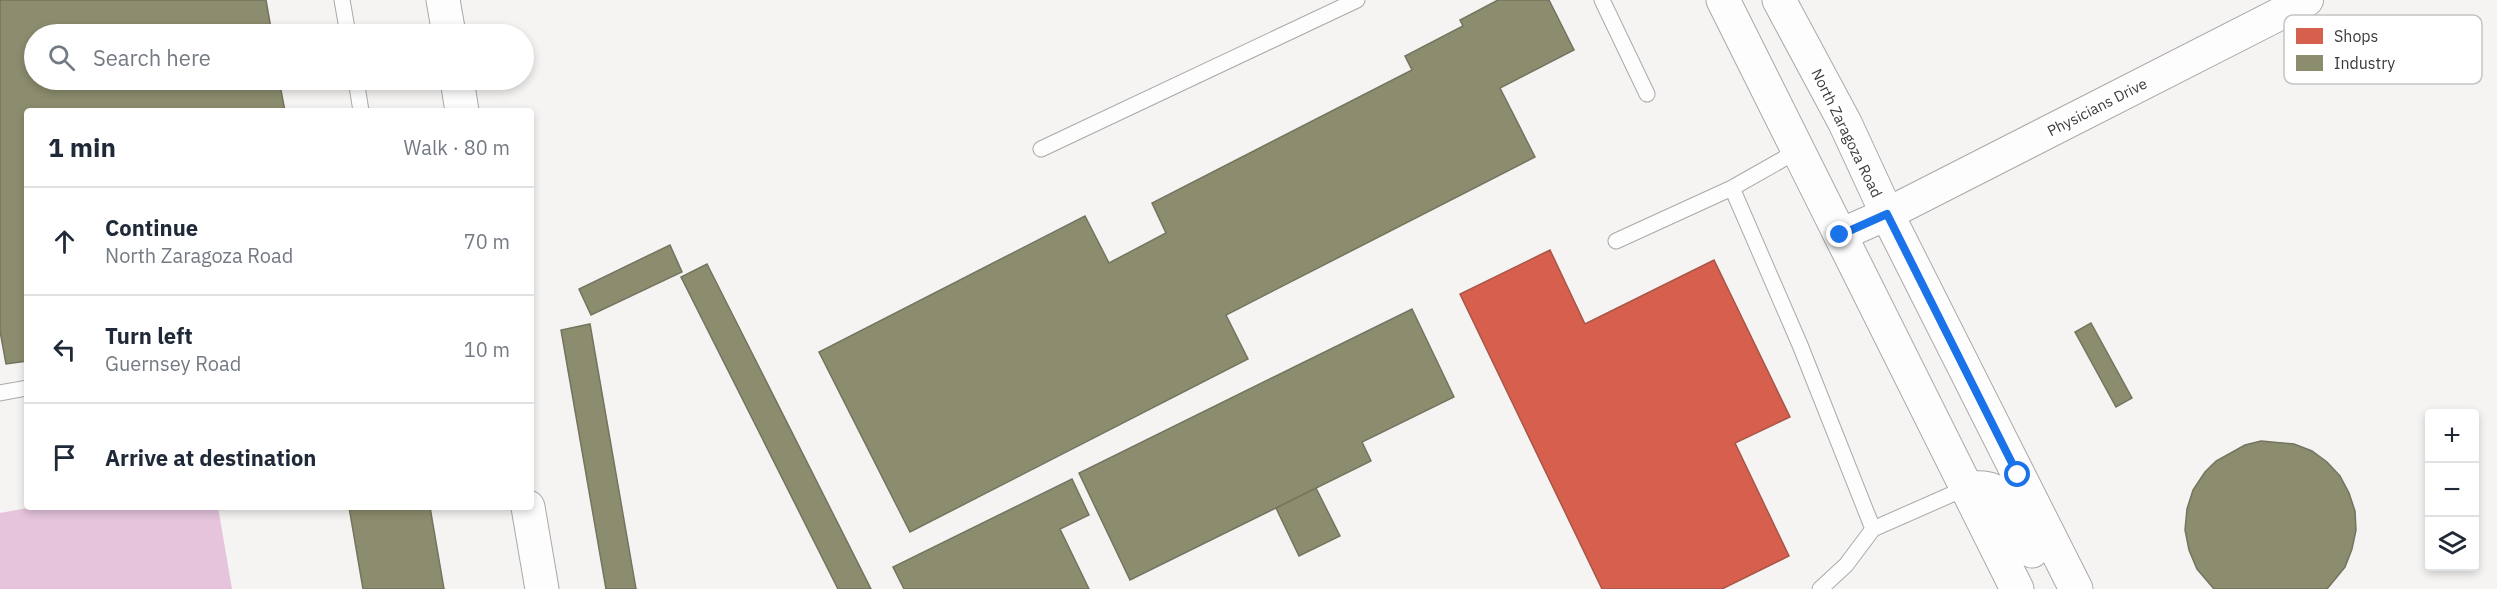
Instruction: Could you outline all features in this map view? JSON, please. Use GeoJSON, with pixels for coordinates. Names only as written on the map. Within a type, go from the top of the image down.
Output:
{"type":"FeatureCollection","features":[{"type":"Feature","properties":{"kind":"main road"},"geometry":{"type":"LineString","coordinates":[[444,0],[448,24]]}},
{"type":"Feature","properties":{"kind":"main road"},"geometry":{"type":"LineString","coordinates":[[1723,0],[2017,589]]}},
{"type":"Feature","properties":{"kind":"main road","name":"North Zaragoza Road"},"geometry":{"type":"LineString","coordinates":[[1779,0],[1845,123],[1887,214],[2076,589]]}},
{"type":"Feature","properties":{"kind":"main road"},"geometry":{"type":"LineString","coordinates":[[459,90],[462,108]]}},
{"type":"Feature","properties":{"kind":"main road"},"geometry":{"type":"LineString","coordinates":[[1966,488],[1982,487],[1996,491],[2014,516],[2053,589]]}},
{"type":"Feature","properties":{"kind":"main road"},"geometry":{"type":"LineString","coordinates":[[529,510],[542,589]]}},
{"type":"Feature","properties":{"kind":"street","name":"Physicians Drive"},"geometry":{"type":"LineString","coordinates":[[1840,235],[1887,214],[2307,0]]}},
{"type":"Feature","properties":{"kind":"lane"},"geometry":{"type":"LineString","coordinates":[[342,0],[346,24]]}},
{"type":"Feature","properties":{"kind":"lane"},"geometry":{"type":"LineString","coordinates":[[1041,149],[1357,0]]}},
{"type":"Feature","properties":{"kind":"lane"},"geometry":{"type":"LineString","coordinates":[[1602,0],[1647,94]]}},
{"type":"Feature","properties":{"kind":"lane"},"geometry":{"type":"LineString","coordinates":[[358,90],[361,108]]}},
{"type":"Feature","properties":{"kind":"lane"},"geometry":{"type":"LineString","coordinates":[[1616,241],[1732,188],[1799,150]]}},
{"type":"Feature","properties":{"kind":"lane"},"geometry":{"type":"LineString","coordinates":[[1732,188],[1800,345],[1873,529]]}},
{"type":"Feature","properties":{"kind":"lane"},"geometry":{"type":"LineString","coordinates":[[0,393],[24,389]]}},
{"type":"Feature","properties":{"kind":"lane"},"geometry":{"type":"LineString","coordinates":[[1820,589],[1846,565],[1873,529],[1966,488]]}},
{"type":"Feature","properties":{"kind":"shaded area"},"geometry":{"type":"Polygon","coordinates":[[[24,509],[219,510],[232,589],[0,589],[0,513],[24,509]]]}},
{"type":"Feature","properties":{"kind":"building: Shops"},"geometry":{"type":"Polygon","coordinates":[[[1550,250],[1585,324],[1714,260],[1790,417],[1735,443],[1789,556],[1722,589],[1602,589],[1460,294],[1550,250]]]}},
{"type":"Feature","properties":{"kind":"building: Industry"},"geometry":{"type":"Polygon","coordinates":[[[0,0],[266,0],[270,24],[24,24],[24,90],[281,90],[284,108],[24,108],[24,361],[6,364],[0,331],[0,0]]]}},
{"type":"Feature","properties":{"kind":"building: Industry"},"geometry":{"type":"Polygon","coordinates":[[[1498,0],[1549,0],[1574,50],[1500,88],[1535,157],[1226,315],[1248,359],[910,532],[819,352],[1085,216],[1109,263],[1166,233],[1152,203],[1412,70],[1405,56],[1463,26],[1460,20],[1498,0]]]}},
{"type":"Feature","properties":{"kind":"building: Industry"},"geometry":{"type":"Polygon","coordinates":[[[670,245],[682,272],[591,315],[579,289],[670,245]]]}},
{"type":"Feature","properties":{"kind":"building: Industry"},"geometry":{"type":"Polygon","coordinates":[[[707,264],[871,589],[838,589],[681,277],[707,264]]]}},
{"type":"Feature","properties":{"kind":"building: Industry"},"geometry":{"type":"Polygon","coordinates":[[[1412,309],[1454,397],[1362,442],[1371,461],[1130,580],[1079,473],[1412,309]]]}},
{"type":"Feature","properties":{"kind":"building: Industry"},"geometry":{"type":"Polygon","coordinates":[[[2091,323],[2132,398],[2116,407],[2075,332],[2091,323]]]}},
{"type":"Feature","properties":{"kind":"building: Industry"},"geometry":{"type":"Polygon","coordinates":[[[590,324],[636,589],[606,589],[561,330],[590,324]]]}},
{"type":"Feature","properties":{"kind":"building: Industry"},"geometry":{"type":"Polygon","coordinates":[[[2261,441],[2294,444],[2312,451],[2340,476],[2349,493],[2355,511],[2356,530],[2352,549],[2345,567],[2327,589],[2214,589],[2197,569],[2189,550],[2185,530],[2187,509],[2193,490],[2216,461],[2245,445],[2261,441]]]}},
{"type":"Feature","properties":{"kind":"building: Industry"},"geometry":{"type":"Polygon","coordinates":[[[1072,479],[1089,515],[1060,529],[1089,589],[904,589],[893,567],[1072,479]]]}},
{"type":"Feature","properties":{"kind":"building: Industry"},"geometry":{"type":"Polygon","coordinates":[[[1316,488],[1340,536],[1299,556],[1276,508],[1316,488]]]}},
{"type":"Feature","properties":{"kind":"building: Industry"},"geometry":{"type":"Polygon","coordinates":[[[350,510],[431,510],[444,589],[363,589],[350,510]]]}},
{"type":"Feature","properties":{"kind":"route"},"geometry":{"type":"LineString","coordinates":[[1840,235],[1887,214],[2018,475]]}}]}
